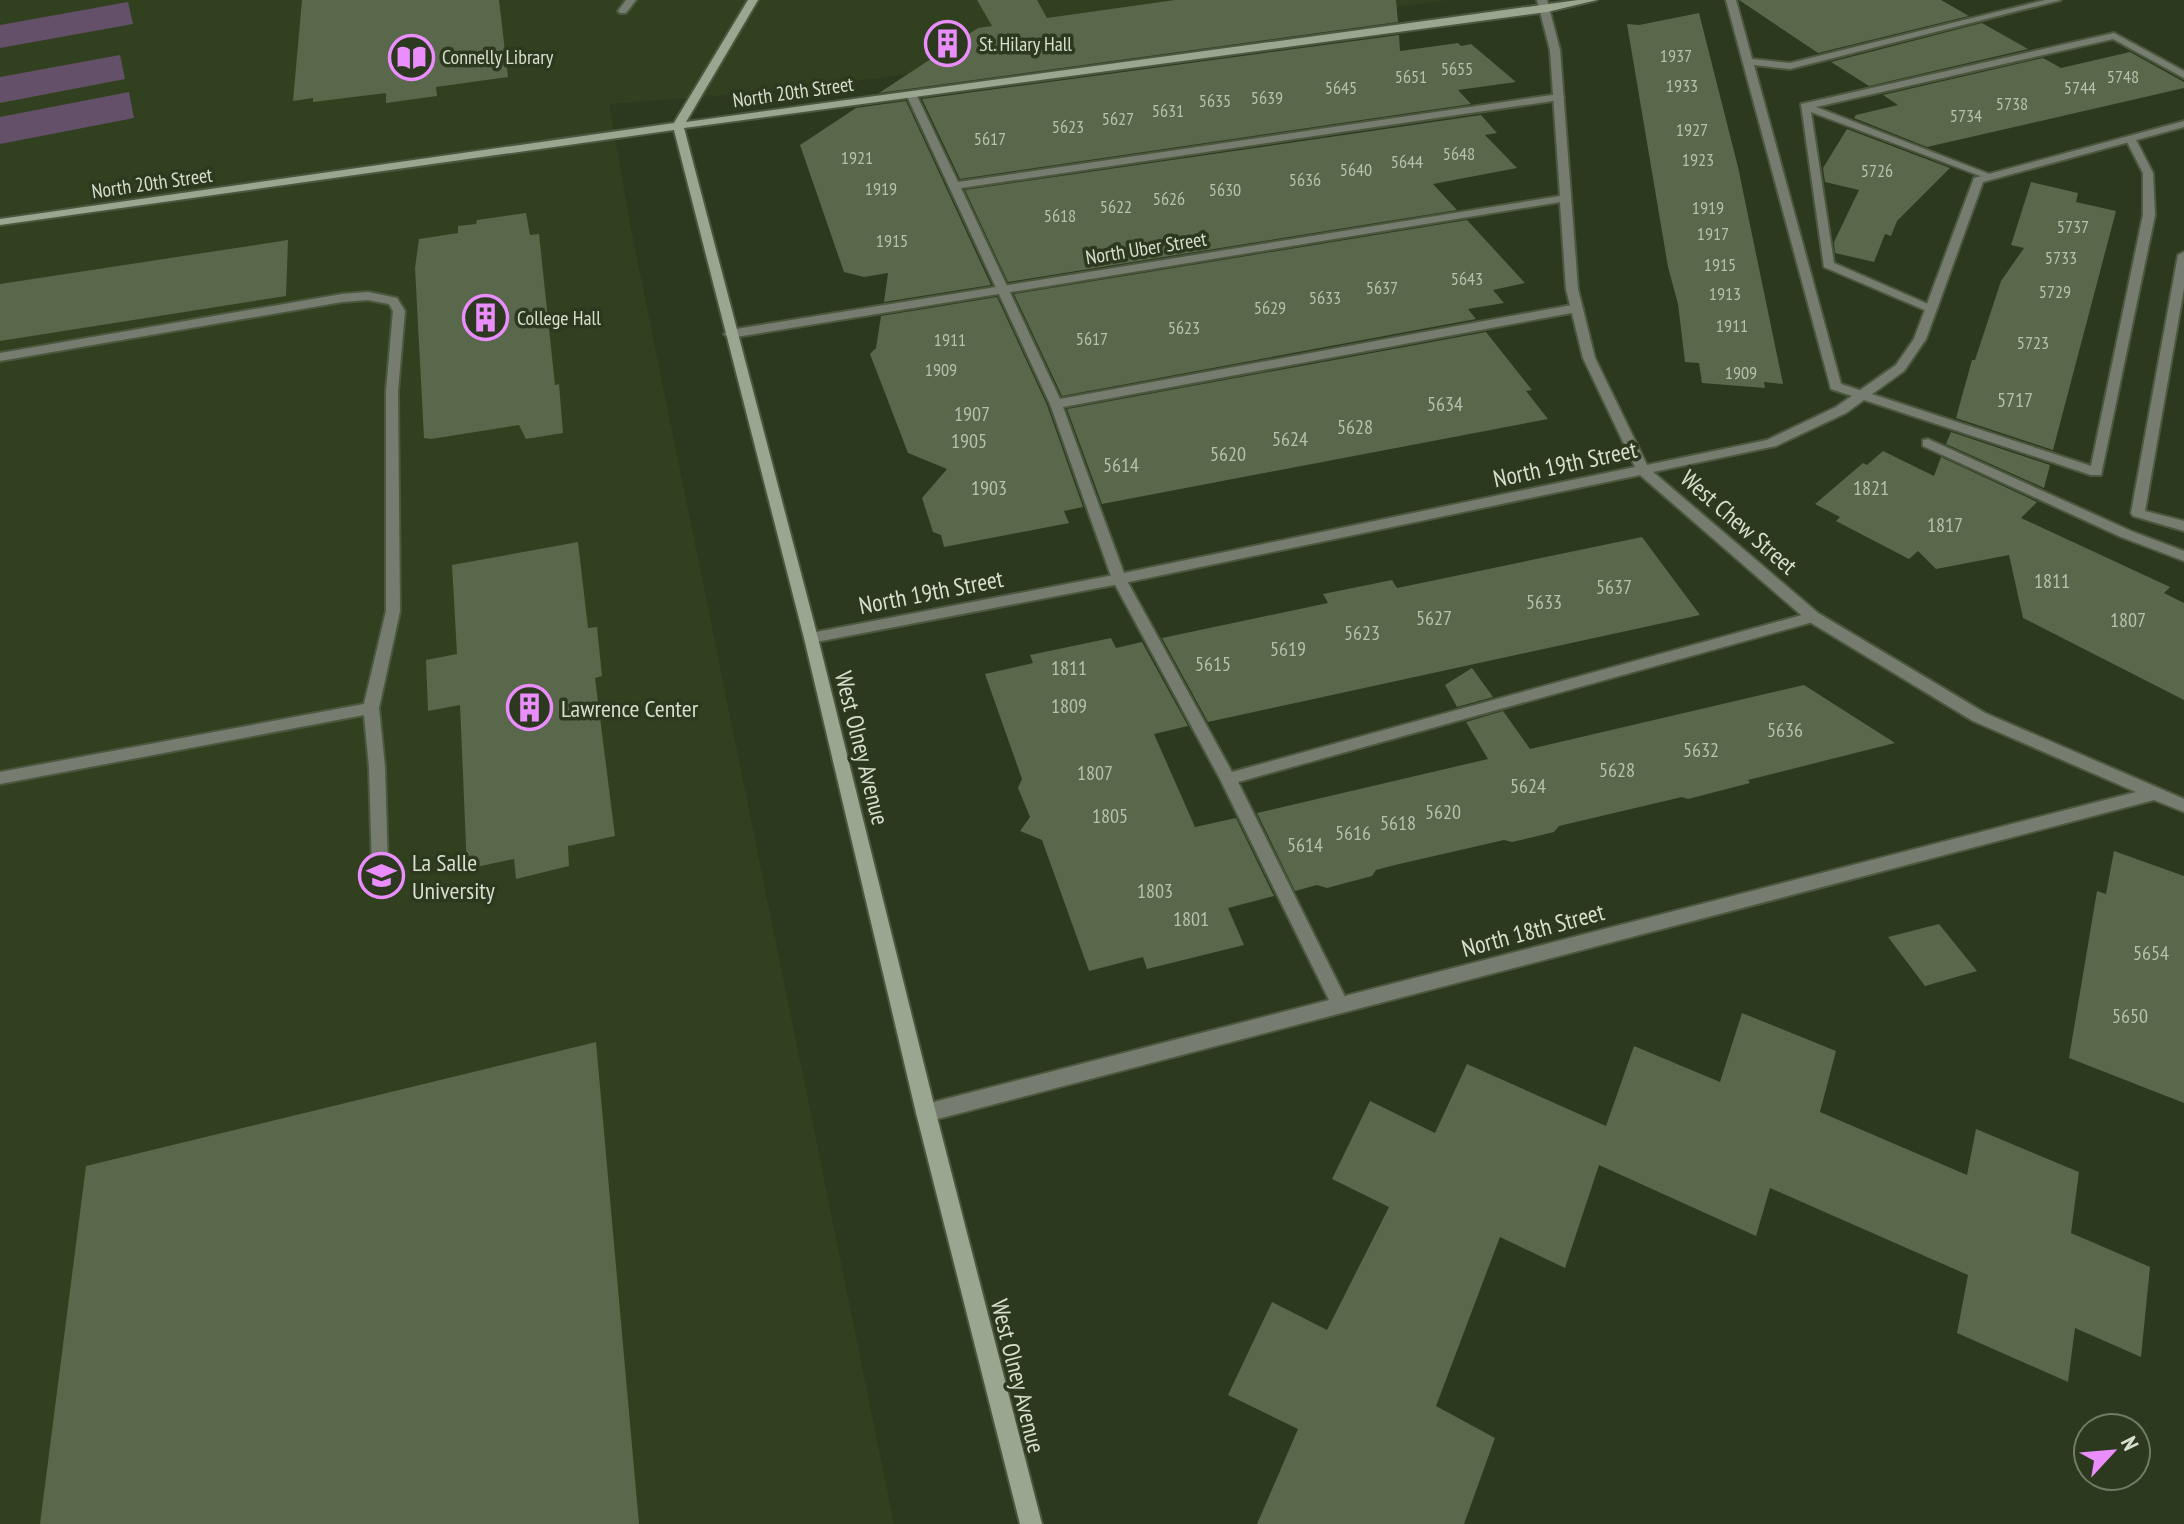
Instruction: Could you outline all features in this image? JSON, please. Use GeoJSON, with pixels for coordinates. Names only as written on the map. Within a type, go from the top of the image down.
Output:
{"type":"FeatureCollection","features":[{"type":"Feature","properties":{"kind":"street"},"geometry":{"type":"LineString","coordinates":[[623,11],[631,0]]}},
{"type":"Feature","properties":{"kind":"street"},"geometry":{"type":"LineString","coordinates":[[678,126],[753,0]]}},
{"type":"Feature","properties":{"kind":"street","name":"North 20th Street"},"geometry":{"type":"LineString","coordinates":[[0,222],[1544,4],[1592,0]]}},
{"type":"Feature","properties":{"kind":"street"},"geometry":{"type":"LineString","coordinates":[[1731,0],[1835,386],[2096,472],[2149,215],[2148,173],[2130,138]]}},
{"type":"Feature","properties":{"kind":"street"},"geometry":{"type":"LineString","coordinates":[[1748,62],[1790,66],[2056,0]]}},
{"type":"Feature","properties":{"kind":"street","name":"West Chew Street"},"geometry":{"type":"LineString","coordinates":[[1544,4],[1555,50],[1572,289],[1589,358],[1643,470],[1813,617],[1979,717],[2184,806]]}},
{"type":"Feature","properties":{"kind":"street"},"geometry":{"type":"LineString","coordinates":[[1805,106],[2114,36],[2184,75]]}},
{"type":"Feature","properties":{"kind":"street"},"geometry":{"type":"LineString","coordinates":[[911,94],[1056,404],[1119,579],[1228,779],[1340,1005]]}},
{"type":"Feature","properties":{"kind":"street"},"geometry":{"type":"LineString","coordinates":[[954,186],[1559,97]]}},
{"type":"Feature","properties":{"kind":"street"},"geometry":{"type":"LineString","coordinates":[[1805,106],[1987,175],[2184,124]]}},
{"type":"Feature","properties":{"kind":"street"},"geometry":{"type":"LineString","coordinates":[[1805,106],[1828,265],[1931,308]]}},
{"type":"Feature","properties":{"kind":"street","name":"West Olney Avenue"},"geometry":{"type":"LineString","coordinates":[[678,126],[811,638],[926,1113],[1031,1524]]}},
{"type":"Feature","properties":{"kind":"street","name":"North 19th Street"},"geometry":{"type":"LineString","coordinates":[[811,638],[1119,579],[1771,443],[1841,410],[1900,368],[1920,339],[1978,180],[1987,175]]}},
{"type":"Feature","properties":{"kind":"street","name":"North Uber Street"},"geometry":{"type":"LineString","coordinates":[[730,334],[1567,198]]}},
{"type":"Feature","properties":{"kind":"street"},"geometry":{"type":"LineString","coordinates":[[2184,255],[2138,513],[2184,526]]}},
{"type":"Feature","properties":{"kind":"street"},"geometry":{"type":"LineString","coordinates":[[0,357],[342,298],[368,296],[393,301],[399,311],[392,391],[393,611],[371,708],[377,767],[380,870]]}},
{"type":"Feature","properties":{"kind":"street"},"geometry":{"type":"LineString","coordinates":[[1056,404],[1577,308]]}},
{"type":"Feature","properties":{"kind":"street"},"geometry":{"type":"LineString","coordinates":[[1928,443],[2126,534],[2184,556]]}},
{"type":"Feature","properties":{"kind":"street"},"geometry":{"type":"LineString","coordinates":[[1228,779],[1813,617]]}},
{"type":"Feature","properties":{"kind":"street"},"geometry":{"type":"LineString","coordinates":[[0,778],[371,708]]}},
{"type":"Feature","properties":{"kind":"street","name":"North 18th Street"},"geometry":{"type":"LineString","coordinates":[[926,1113],[2152,794]]}},
{"type":"Feature","properties":{"kind":"shaded area","name":"La Salle University"},"geometry":{"type":"Polygon","coordinates":[[[0,0],[1448,0],[782,91],[609,104],[631,229],[894,1524],[0,1524],[0,0]]]}},
{"type":"Feature","properties":{"kind":"shaded area"},"geometry":{"type":"Polygon","coordinates":[[[128,2],[133,24],[0,48],[0,25],[128,2]]]}},
{"type":"Feature","properties":{"kind":"shaded area"},"geometry":{"type":"Polygon","coordinates":[[[120,55],[125,79],[0,103],[0,77],[120,55]]]}},
{"type":"Feature","properties":{"kind":"shaded area"},"geometry":{"type":"Polygon","coordinates":[[[129,92],[134,118],[0,144],[0,117],[129,92]]]}},
{"type":"Feature","properties":{"kind":"building","name":"Connelly Library"},"geometry":{"type":"Polygon","coordinates":[[[302,0],[499,0],[508,77],[436,87],[437,96],[386,103],[386,93],[313,102],[313,98],[293,101],[302,0]]]}},
{"type":"Feature","properties":{"kind":"building"},"geometry":{"type":"Polygon","coordinates":[[[977,0],[1037,0],[1047,18],[1175,0],[1396,0],[1398,22],[879,93],[978,28],[992,26],[977,0]]]}},
{"type":"Feature","properties":{"kind":"building"},"geometry":{"type":"Polygon","coordinates":[[[1739,0],[1941,0],[1969,16],[1818,53],[1739,0]]]}},
{"type":"Feature","properties":{"kind":"building"},"geometry":{"type":"Polygon","coordinates":[[[1699,13],[1738,167],[1783,384],[1764,382],[1765,388],[1702,383],[1699,363],[1685,362],[1678,304],[1668,267],[1627,24],[1639,25],[1699,13]]]}},
{"type":"Feature","properties":{"kind":"building"},"geometry":{"type":"Polygon","coordinates":[[[1982,23],[2028,49],[1869,86],[1831,62],[1982,23]]]}},
{"type":"Feature","properties":{"kind":"building"},"geometry":{"type":"Polygon","coordinates":[[[1399,35],[1400,51],[1471,44],[1516,82],[1458,90],[1471,104],[960,179],[922,99],[1399,35]]]}},
{"type":"Feature","properties":{"kind":"building"},"geometry":{"type":"Polygon","coordinates":[[[2130,52],[2184,82],[2184,88],[1927,147],[1854,118],[1898,105],[1883,95],[2043,58],[2061,68],[2130,52]]]}},
{"type":"Feature","properties":{"kind":"building"},"geometry":{"type":"Polygon","coordinates":[[[906,101],[991,285],[884,302],[888,273],[864,277],[844,272],[800,145],[856,108],[906,101]]]}},
{"type":"Feature","properties":{"kind":"building"},"geometry":{"type":"Polygon","coordinates":[[[1481,115],[1497,133],[1485,135],[1517,168],[1433,184],[1457,210],[1008,282],[965,190],[1481,115]]]}},
{"type":"Feature","properties":{"kind":"building"},"geometry":{"type":"Polygon","coordinates":[[[1847,129],[1950,168],[1897,221],[1891,236],[1885,234],[1874,262],[1835,253],[1834,242],[1859,190],[1825,182],[1823,168],[1847,129]]]}},
{"type":"Feature","properties":{"kind":"building"},"geometry":{"type":"Polygon","coordinates":[[[2031,182],[2078,193],[2076,202],[2116,211],[2053,450],[1956,418],[1972,360],[1975,360],[2001,281],[2024,248],[2011,245],[2031,182]]]}},
{"type":"Feature","properties":{"kind":"building","name":"College Hall"},"geometry":{"type":"Polygon","coordinates":[[[526,213],[530,235],[539,234],[563,433],[526,439],[519,425],[424,438],[415,268],[419,239],[458,233],[458,226],[476,224],[477,220],[526,213]]]}},
{"type":"Feature","properties":{"kind":"building"},"geometry":{"type":"Polygon","coordinates":[[[1467,220],[1525,283],[1493,290],[1504,303],[1468,309],[1476,319],[1062,396],[1014,294],[1467,220]]]}},
{"type":"Feature","properties":{"kind":"building"},"geometry":{"type":"Polygon","coordinates":[[[288,240],[286,296],[0,341],[0,284],[288,240]]]}},
{"type":"Feature","properties":{"kind":"building"},"geometry":{"type":"Polygon","coordinates":[[[997,297],[1047,405],[1083,507],[1064,511],[1069,523],[944,547],[941,535],[933,532],[922,498],[947,469],[908,453],[870,354],[876,348],[881,316],[997,297]]]}},
{"type":"Feature","properties":{"kind":"building"},"geometry":{"type":"Polygon","coordinates":[[[1486,332],[1532,390],[1526,391],[1548,419],[1102,504],[1067,409],[1486,332]]]}},
{"type":"Feature","properties":{"kind":"building"},"geometry":{"type":"Polygon","coordinates":[[[1951,432],[2050,465],[2044,488],[1946,444],[1951,432]]]}},
{"type":"Feature","properties":{"kind":"building"},"geometry":{"type":"Polygon","coordinates":[[[1883,451],[1934,476],[1941,457],[2037,502],[2021,518],[2170,587],[2164,593],[2184,603],[2184,700],[2023,618],[2009,555],[1936,569],[1918,551],[1909,559],[1836,521],[1840,517],[1815,504],[1863,463],[1867,465],[1883,451]]]}},
{"type":"Feature","properties":{"kind":"building"},"geometry":{"type":"Polygon","coordinates":[[[1642,537],[1700,615],[1208,722],[1162,638],[1328,603],[1323,594],[1392,580],[1397,588],[1642,537]]]}},
{"type":"Feature","properties":{"kind":"building","name":"Lawrence Center"},"geometry":{"type":"Polygon","coordinates":[[[578,542],[588,628],[597,627],[602,676],[595,678],[615,836],[568,846],[569,866],[516,879],[514,859],[467,869],[460,705],[428,711],[426,660],[457,654],[452,565],[578,542]]]}},
{"type":"Feature","properties":{"kind":"building"},"geometry":{"type":"Polygon","coordinates":[[[1111,638],[1116,648],[1142,642],[1188,726],[1154,734],[1195,827],[1236,818],[1274,896],[1228,908],[1244,945],[1147,969],[1143,957],[1089,971],[1042,840],[1020,831],[1030,817],[1018,788],[1022,779],[985,674],[1033,663],[1030,655],[1111,638]]]}},
{"type":"Feature","properties":{"kind":"building"},"geometry":{"type":"Polygon","coordinates":[[[1472,668],[1493,697],[1457,707],[1445,685],[1472,668]]]}},
{"type":"Feature","properties":{"kind":"building"},"geometry":{"type":"Polygon","coordinates":[[[1804,685],[1895,743],[1748,780],[1750,783],[1688,799],[1682,797],[1559,826],[1554,832],[1395,865],[1376,870],[1372,876],[1327,888],[1317,885],[1295,891],[1257,813],[1488,759],[1466,722],[1503,711],[1530,749],[1804,685]]]}},
{"type":"Feature","properties":{"kind":"building"},"geometry":{"type":"Polygon","coordinates":[[[2114,851],[2184,876],[2184,1103],[2069,1058],[2097,891],[2106,894],[2114,851]]]}},
{"type":"Feature","properties":{"kind":"building"},"geometry":{"type":"Polygon","coordinates":[[[1939,924],[1977,971],[1925,986],[1888,937],[1939,924]]]}},
{"type":"Feature","properties":{"kind":"building"},"geometry":{"type":"Polygon","coordinates":[[[1742,1013],[1836,1051],[1820,1112],[1967,1175],[1976,1129],[2079,1172],[2071,1233],[2150,1267],[2141,1357],[2075,1328],[2068,1382],[1957,1333],[1968,1275],[1770,1188],[1756,1236],[1599,1165],[1565,1268],[1500,1237],[1436,1406],[1495,1438],[1464,1524],[1257,1524],[1298,1429],[1228,1395],[1272,1302],[1327,1330],[1389,1207],[1332,1179],[1370,1101],[1435,1133],[1467,1064],[1606,1126],[1634,1046],[1720,1082],[1742,1013]]]}},
{"type":"Feature","properties":{"kind":"building"},"geometry":{"type":"Polygon","coordinates":[[[596,1042],[639,1524],[40,1524],[86,1166],[596,1042]]]}},
{"type":"Feature","properties":{"kind":"place","name":"St. Hilary Hall"},"geometry":{"type":"Point","coordinates":[948,44]}},
{"type":"Feature","properties":{"kind":"place","name":"Connelly Library"},"geometry":{"type":"Point","coordinates":[411,57]}},
{"type":"Feature","properties":{"kind":"place","name":"College Hall"},"geometry":{"type":"Point","coordinates":[486,318]}},
{"type":"Feature","properties":{"kind":"place","name":"Lawrence Center"},"geometry":{"type":"Point","coordinates":[530,708]}},
{"type":"Feature","properties":{"kind":"place","name":"La Salle University"},"geometry":{"type":"Point","coordinates":[381,876]}}]}
